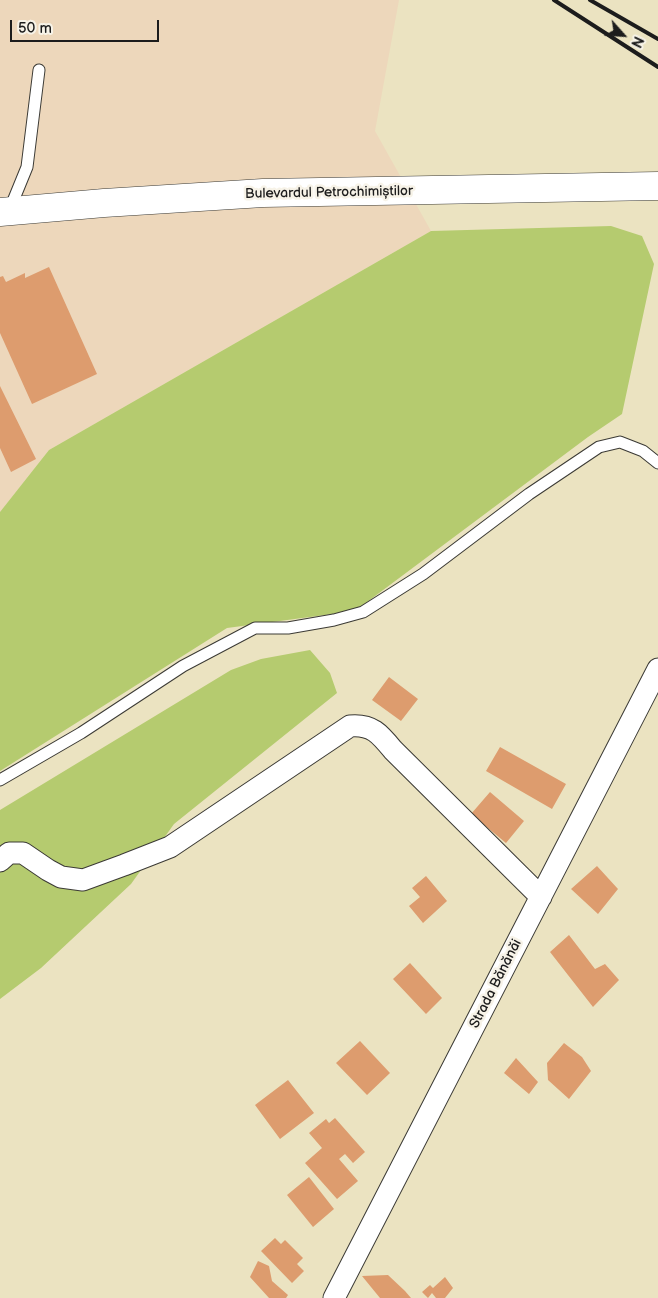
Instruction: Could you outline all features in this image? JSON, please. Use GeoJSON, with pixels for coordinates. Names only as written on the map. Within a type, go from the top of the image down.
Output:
{"type":"FeatureCollection","features":[{"type":"Feature","properties":{"kind":"main road","name":"Bulevardul Petrochimiștilor"},"geometry":{"type":"LineString","coordinates":[[4,211],[263,193],[658,186]]}},
{"type":"Feature","properties":{"kind":"street","name":"Strada Bănănăi"},"geometry":{"type":"LineString","coordinates":[[334,1298],[658,669]]}},
{"type":"Feature","properties":{"kind":"street"},"geometry":{"type":"LineString","coordinates":[[0,861],[9,853],[23,853],[61,877],[83,880],[124,865],[170,847],[350,726],[358,725],[377,731],[393,750],[540,897]]}},
{"type":"Feature","properties":{"kind":"lane"},"geometry":{"type":"LineString","coordinates":[[4,211],[26,167],[39,70]]}},
{"type":"Feature","properties":{"kind":"lane"},"geometry":{"type":"LineString","coordinates":[[0,780],[81,732],[183,666],[255,628],[288,628],[334,620],[363,612],[423,574],[530,494],[598,447],[620,442],[643,451],[658,463]]}},
{"type":"Feature","properties":{"kind":"shaded area"},"geometry":{"type":"Polygon","coordinates":[[[0,0],[399,0],[375,131],[431,231],[49,450],[0,512],[0,0]]]}},
{"type":"Feature","properties":{"kind":"green space"},"geometry":{"type":"Polygon","coordinates":[[[611,226],[642,236],[654,264],[622,414],[588,437],[355,611],[227,628],[0,771],[0,512],[49,450],[431,231],[611,226]]]}},
{"type":"Feature","properties":{"kind":"green space"},"geometry":{"type":"Polygon","coordinates":[[[310,650],[330,673],[337,693],[174,824],[131,884],[41,968],[0,999],[0,810],[231,670],[261,659],[310,650]]]}},
{"type":"Feature","properties":{"kind":"building"},"geometry":{"type":"Polygon","coordinates":[[[49,267],[97,374],[32,404],[0,333],[0,277],[3,276],[6,282],[25,273],[25,278],[49,267]]]}},
{"type":"Feature","properties":{"kind":"building"},"geometry":{"type":"Polygon","coordinates":[[[0,386],[36,459],[11,472],[0,448],[0,386]]]}},
{"type":"Feature","properties":{"kind":"building"},"geometry":{"type":"Polygon","coordinates":[[[389,677],[418,699],[401,721],[372,700],[389,677]]]}},
{"type":"Feature","properties":{"kind":"building"},"geometry":{"type":"Polygon","coordinates":[[[500,747],[566,784],[552,809],[486,771],[500,747]]]}},
{"type":"Feature","properties":{"kind":"building"},"geometry":{"type":"Polygon","coordinates":[[[490,792],[524,821],[506,843],[471,814],[490,792]]]}},
{"type":"Feature","properties":{"kind":"building"},"geometry":{"type":"Polygon","coordinates":[[[597,866],[618,889],[598,914],[571,889],[597,866]]]}},
{"type":"Feature","properties":{"kind":"building"},"geometry":{"type":"Polygon","coordinates":[[[426,876],[447,901],[423,923],[409,906],[420,897],[412,888],[426,876]]]}},
{"type":"Feature","properties":{"kind":"building"},"geometry":{"type":"Polygon","coordinates":[[[569,935],[595,969],[605,964],[619,980],[593,1007],[550,952],[569,935]]]}},
{"type":"Feature","properties":{"kind":"building"},"geometry":{"type":"Polygon","coordinates":[[[410,963],[442,998],[426,1014],[393,979],[410,963]]]}},
{"type":"Feature","properties":{"kind":"building"},"geometry":{"type":"Polygon","coordinates":[[[360,1041],[390,1073],[367,1095],[336,1063],[360,1041]]]}},
{"type":"Feature","properties":{"kind":"building"},"geometry":{"type":"Polygon","coordinates":[[[564,1043],[582,1057],[591,1071],[569,1099],[548,1080],[547,1063],[564,1043]]]}},
{"type":"Feature","properties":{"kind":"building"},"geometry":{"type":"Polygon","coordinates":[[[516,1058],[538,1082],[529,1094],[504,1073],[516,1058]]]}},
{"type":"Feature","properties":{"kind":"building"},"geometry":{"type":"Polygon","coordinates":[[[288,1080],[314,1113],[280,1139],[255,1105],[288,1080]]]}},
{"type":"Feature","properties":{"kind":"building"},"geometry":{"type":"Polygon","coordinates":[[[335,1118],[365,1152],[353,1163],[345,1154],[339,1159],[358,1181],[337,1199],[305,1163],[322,1148],[309,1133],[326,1119],[329,1123],[335,1118]]]}},
{"type":"Feature","properties":{"kind":"building"},"geometry":{"type":"Polygon","coordinates":[[[309,1177],[334,1209],[313,1227],[287,1195],[309,1177]]]}},
{"type":"Feature","properties":{"kind":"building"},"geometry":{"type":"Polygon","coordinates":[[[275,1238],[281,1244],[285,1240],[303,1258],[297,1264],[304,1271],[292,1283],[261,1251],[275,1238]]]}},
{"type":"Feature","properties":{"kind":"building"},"geometry":{"type":"Polygon","coordinates":[[[258,1261],[269,1266],[272,1281],[288,1295],[286,1298],[269,1298],[250,1277],[258,1261]]]}},
{"type":"Feature","properties":{"kind":"building"},"geometry":{"type":"Polygon","coordinates":[[[388,1275],[411,1298],[380,1298],[362,1276],[388,1275]]]}},
{"type":"Feature","properties":{"kind":"building"},"geometry":{"type":"Polygon","coordinates":[[[445,1277],[453,1288],[445,1298],[436,1298],[432,1293],[428,1298],[422,1292],[430,1285],[433,1288],[445,1277]]]}},
{"type":"Feature","properties":{"kind":"railway"},"geometry":{"type":"LineString","coordinates":[[554,0],[658,67]]}},
{"type":"Feature","properties":{"kind":"railway"},"geometry":{"type":"LineString","coordinates":[[590,0],[658,39]]}}]}
